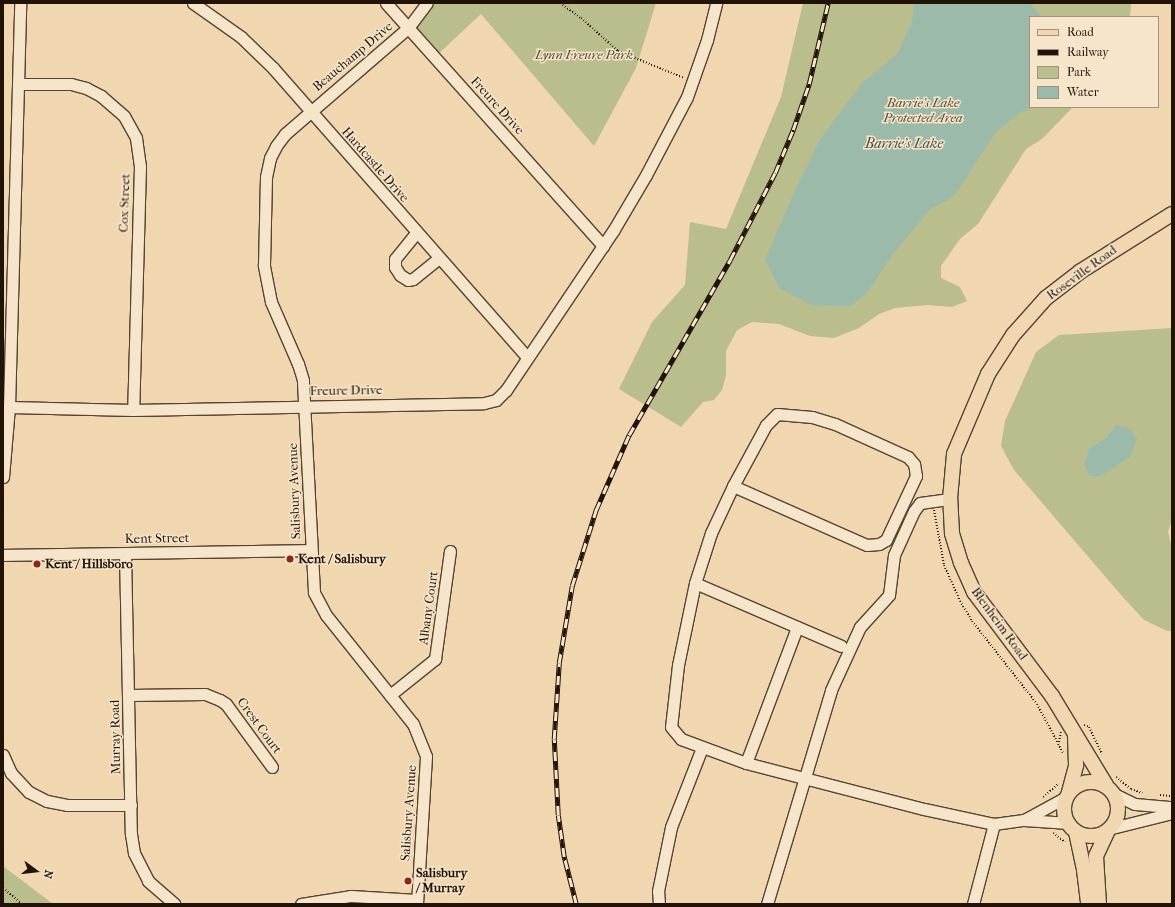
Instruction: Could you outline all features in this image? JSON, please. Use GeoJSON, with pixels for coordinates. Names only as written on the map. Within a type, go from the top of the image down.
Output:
{"type":"FeatureCollection","features":[{"type":"Feature","properties":{"kind":"main road","name":"Roseville Road"},"geometry":{"type":"LineString","coordinates":[[954,454],[988,374],[1012,335],[1046,298],[1080,271],[1172,214]]}},
{"type":"Feature","properties":{"kind":"main road","name":"Blenheim Road"},"geometry":{"type":"LineString","coordinates":[[954,454],[950,499],[952,533],[961,563],[974,592],[1052,696],[1075,735],[1080,738],[1109,789]]}},
{"type":"Feature","properties":{"kind":"main road","name":"Blenheim Road"},"geometry":{"type":"LineString","coordinates":[[1068,794],[1076,765],[1075,735]]}},
{"type":"Feature","properties":{"kind":"main road"},"geometry":{"type":"LineString","coordinates":[[1088,904],[1084,870],[1072,828],[1064,812],[1068,794],[1085,783],[1099,782],[1109,789],[1118,811],[1096,856],[1099,904]]}},
{"type":"Feature","properties":{"kind":"main road"},"geometry":{"type":"LineString","coordinates":[[1072,828],[1092,836],[1110,830]]}},
{"type":"Feature","properties":{"kind":"street"},"geometry":{"type":"LineString","coordinates":[[3,478],[9,407],[7,335],[20,3]]}},
{"type":"Feature","properties":{"kind":"street","name":"Hardcastle Drive"},"geometry":{"type":"LineString","coordinates":[[193,3],[241,37],[273,68],[416,233],[527,357]]}},
{"type":"Feature","properties":{"kind":"street","name":"Freure Drive"},"geometry":{"type":"LineString","coordinates":[[386,3],[603,246]]}},
{"type":"Feature","properties":{"kind":"street","name":"Beauchamp Drive"},"geometry":{"type":"LineString","coordinates":[[310,112],[408,28],[427,3]]}},
{"type":"Feature","properties":{"kind":"street","name":"Freure Drive"},"geometry":{"type":"LineString","coordinates":[[9,407],[133,410],[491,402],[500,398],[603,246],[665,140],[693,81],[716,3]]}},
{"type":"Feature","properties":{"kind":"street","name":"Cox Street"},"geometry":{"type":"LineString","coordinates":[[18,84],[71,84],[86,88],[101,96],[124,116],[136,138],[140,166],[133,410]]}},
{"type":"Feature","properties":{"kind":"street","name":"Salisbury Avenue"},"geometry":{"type":"LineString","coordinates":[[310,112],[284,134],[270,158],[266,177],[264,265],[271,302],[298,364],[306,406],[312,580],[319,605],[420,736],[426,756],[417,902]]}},
{"type":"Feature","properties":{"kind":"street"},"geometry":{"type":"LineString","coordinates":[[416,233],[395,259],[395,267],[400,275],[408,280],[413,279],[439,258]]}},
{"type":"Feature","properties":{"kind":"street"},"geometry":{"type":"LineString","coordinates":[[733,486],[867,545],[879,544],[886,540],[916,476],[914,464],[901,454],[835,424],[812,418],[777,414],[766,425],[733,486],[711,533],[695,583],[678,665],[671,727],[681,739],[746,763],[924,809],[994,824],[1024,820],[1072,828]]}},
{"type":"Feature","properties":{"kind":"street"},"geometry":{"type":"LineString","coordinates":[[767,904],[831,690],[860,627],[888,595],[894,555],[914,511],[920,503],[950,499]]}},
{"type":"Feature","properties":{"kind":"street","name":"Kent Street"},"geometry":{"type":"LineString","coordinates":[[3,555],[311,550]]}},
{"type":"Feature","properties":{"kind":"street","name":"Albany Court"},"geometry":{"type":"LineString","coordinates":[[390,696],[435,659],[450,551]]}},
{"type":"Feature","properties":{"kind":"street","name":"Murray Road"},"geometry":{"type":"LineString","coordinates":[[125,554],[131,805],[134,853],[140,868],[157,892],[174,904]]}},
{"type":"Feature","properties":{"kind":"street"},"geometry":{"type":"LineString","coordinates":[[695,583],[841,646]]}},
{"type":"Feature","properties":{"kind":"street"},"geometry":{"type":"LineString","coordinates":[[746,763],[797,627]]}},
{"type":"Feature","properties":{"kind":"street","name":"Crest Court"},"geometry":{"type":"LineString","coordinates":[[129,695],[205,694],[220,700],[226,704],[272,767]]}},
{"type":"Feature","properties":{"kind":"street"},"geometry":{"type":"LineString","coordinates":[[659,904],[658,891],[671,827],[702,748]]}},
{"type":"Feature","properties":{"kind":"street"},"geometry":{"type":"LineString","coordinates":[[3,755],[11,773],[29,792],[47,801],[67,805],[131,805]]}},
{"type":"Feature","properties":{"kind":"street"},"geometry":{"type":"LineString","coordinates":[[1109,789],[1135,804],[1172,807]]}},
{"type":"Feature","properties":{"kind":"street"},"geometry":{"type":"LineString","coordinates":[[1024,820],[1068,794]]}},
{"type":"Feature","properties":{"kind":"street"},"geometry":{"type":"LineString","coordinates":[[1110,830],[1172,813]]}},
{"type":"Feature","properties":{"kind":"street"},"geometry":{"type":"LineString","coordinates":[[973,904],[994,824]]}},
{"type":"Feature","properties":{"kind":"street"},"geometry":{"type":"LineString","coordinates":[[300,904],[351,896],[417,902]]}},
{"type":"Feature","properties":{"kind":"path"},"geometry":{"type":"LineString","coordinates":[[560,3],[581,18],[618,51],[693,81]]}},
{"type":"Feature","properties":{"kind":"path"},"geometry":{"type":"LineString","coordinates":[[933,501],[939,546],[952,584],[972,621],[1037,704],[1059,743],[1064,758]]}},
{"type":"Feature","properties":{"kind":"path"},"geometry":{"type":"LineString","coordinates":[[1089,727],[1104,758]]}},
{"type":"Feature","properties":{"kind":"path"},"geometry":{"type":"LineString","coordinates":[[1111,772],[1131,789],[1144,794]]}},
{"type":"Feature","properties":{"kind":"path"},"geometry":{"type":"LineString","coordinates":[[1039,798],[1051,791],[1061,779]]}},
{"type":"Feature","properties":{"kind":"path"},"geometry":{"type":"LineString","coordinates":[[1158,794],[1172,797]]}},
{"type":"Feature","properties":{"kind":"path"},"geometry":{"type":"LineString","coordinates":[[1047,832],[1054,833],[1067,844]]}},
{"type":"Feature","properties":{"kind":"path"},"geometry":{"type":"LineString","coordinates":[[3,888],[22,904]]}},
{"type":"Feature","properties":{"kind":"green space","name":"Lynn Freure Park"},"geometry":{"type":"Polygon","coordinates":[[[434,3],[656,3],[636,68],[594,146],[481,14],[435,57],[411,28],[434,3]]]}},
{"type":"Feature","properties":{"kind":"green space","name":"Barrie's Lake Protected Area"},"geometry":{"type":"Polygon","coordinates":[[[803,3],[1131,3],[1130,16],[1029,16],[1029,108],[1072,108],[1042,139],[1026,149],[978,224],[960,239],[941,266],[941,278],[960,287],[967,301],[952,307],[928,305],[895,308],[879,314],[859,328],[834,338],[810,336],[779,324],[752,322],[737,330],[726,351],[726,375],[722,390],[714,400],[703,402],[681,427],[619,389],[652,322],[685,285],[690,222],[726,229],[781,97],[803,3]]]}},
{"type":"Feature","properties":{"kind":"green space"},"geometry":{"type":"Polygon","coordinates":[[[1172,328],[1172,519],[1168,532],[1172,548],[1172,631],[1167,631],[1144,620],[1014,470],[1001,446],[1005,421],[1036,352],[1059,335],[1172,328]],[[1116,425],[1105,438],[1089,448],[1101,476],[1111,469],[1116,425]]]}},
{"type":"Feature","properties":{"kind":"green space"},"geometry":{"type":"Polygon","coordinates":[[[3,866],[53,904],[3,904],[3,866]]]}},
{"type":"Feature","properties":{"kind":"water","name":"Barrie's Lake"},"geometry":{"type":"Polygon","coordinates":[[[914,3],[1030,3],[1040,16],[1029,16],[1029,108],[1031,108],[1021,112],[996,132],[956,193],[948,200],[930,209],[893,254],[867,293],[850,306],[811,305],[779,288],[765,260],[796,188],[819,141],[861,84],[898,53],[913,18],[914,3]]]}},
{"type":"Feature","properties":{"kind":"water"},"geometry":{"type":"Polygon","coordinates":[[[1116,425],[1130,429],[1137,439],[1130,457],[1101,476],[1090,476],[1084,465],[1089,448],[1105,438],[1116,425]]]}},
{"type":"Feature","properties":{"kind":"railway"},"geometry":{"type":"LineString","coordinates":[[576,904],[564,857],[558,815],[554,739],[559,663],[572,586],[596,510],[629,435],[730,260],[775,173],[793,130],[809,84],[828,3]]}},
{"type":"Feature","properties":{"kind":"place","name":"Kent / Salisbury"},"geometry":{"type":"Point","coordinates":[290,559]}},
{"type":"Feature","properties":{"kind":"place","name":"Kent / Hillsboro"},"geometry":{"type":"Point","coordinates":[37,564]}},
{"type":"Feature","properties":{"kind":"place","name":"Salisbury / Murray"},"geometry":{"type":"Point","coordinates":[408,881]}}]}
